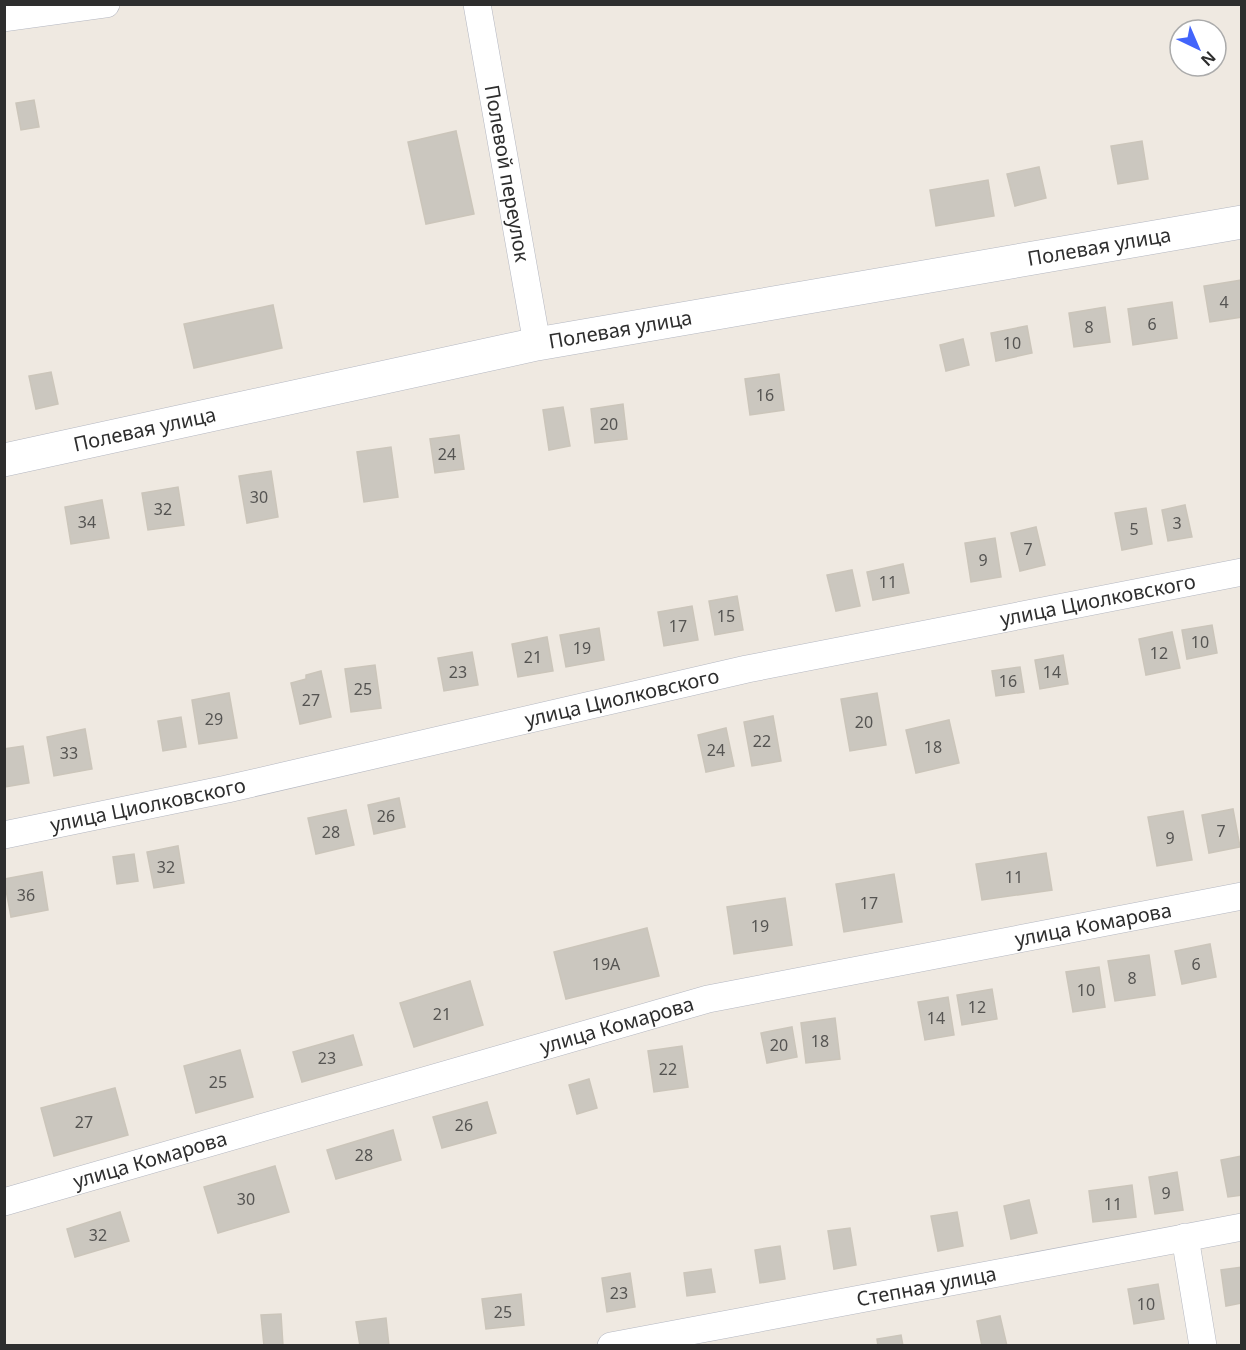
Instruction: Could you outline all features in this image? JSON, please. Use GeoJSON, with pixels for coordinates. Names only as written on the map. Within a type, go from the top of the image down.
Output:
{"type":"FeatureCollection","features":[{"type":"Feature","properties":{"kind":"street"},"geometry":{"type":"LineString","coordinates":[[4,18],[106,4]]}},
{"type":"Feature","properties":{"kind":"street","name":"Полевой переулок"},"geometry":{"type":"LineString","coordinates":[[477,4],[537,344]]}},
{"type":"Feature","properties":{"kind":"street","name":"Полевая улица"},"geometry":{"type":"LineString","coordinates":[[4,460],[537,344],[1242,222]]}},
{"type":"Feature","properties":{"kind":"street","name":"улица Циолковского"},"geometry":{"type":"LineString","coordinates":[[4,836],[228,789],[747,669],[1242,572]]}},
{"type":"Feature","properties":{"kind":"street","name":"улица Комарова"},"geometry":{"type":"LineString","coordinates":[[4,1202],[708,999],[1242,896]]}},
{"type":"Feature","properties":{"kind":"street","name":"Степная улица"},"geometry":{"type":"LineString","coordinates":[[610,1346],[665,1340],[1242,1227]]}},
{"type":"Feature","properties":{"kind":"street"},"geometry":{"type":"LineString","coordinates":[[1185,1237],[1203,1346]]}},
{"type":"Feature","properties":{"kind":"building"},"geometry":{"type":"Polygon","coordinates":[[[34,100],[39,127],[21,130],[16,103],[34,100]]]}},
{"type":"Feature","properties":{"kind":"building"},"geometry":{"type":"Polygon","coordinates":[[[456,131],[474,214],[426,224],[408,142],[456,131]]]}},
{"type":"Feature","properties":{"kind":"building"},"geometry":{"type":"Polygon","coordinates":[[[1142,141],[1148,179],[1118,184],[1111,146],[1142,141]]]}},
{"type":"Feature","properties":{"kind":"building"},"geometry":{"type":"Polygon","coordinates":[[[1039,167],[1046,198],[1015,206],[1007,174],[1039,167]]]}},
{"type":"Feature","properties":{"kind":"building"},"geometry":{"type":"Polygon","coordinates":[[[988,180],[994,216],[936,226],[930,190],[988,180]]]}},
{"type":"Feature","properties":{"kind":"building"},"geometry":{"type":"Polygon","coordinates":[[[1242,280],[1242,317],[1210,322],[1204,286],[1242,280]]]}},
{"type":"Feature","properties":{"kind":"building"},"geometry":{"type":"Polygon","coordinates":[[[1172,302],[1177,338],[1133,345],[1128,309],[1172,302]]]}},
{"type":"Feature","properties":{"kind":"building"},"geometry":{"type":"Polygon","coordinates":[[[273,305],[282,348],[194,368],[184,324],[273,305]]]}},
{"type":"Feature","properties":{"kind":"building"},"geometry":{"type":"Polygon","coordinates":[[[1105,307],[1110,342],[1074,347],[1069,313],[1105,307]]]}},
{"type":"Feature","properties":{"kind":"building"},"geometry":{"type":"Polygon","coordinates":[[[1027,326],[1032,353],[996,361],[991,333],[1027,326]]]}},
{"type":"Feature","properties":{"kind":"building"},"geometry":{"type":"Polygon","coordinates":[[[963,339],[969,365],[946,371],[940,345],[963,339]]]}},
{"type":"Feature","properties":{"kind":"building"},"geometry":{"type":"Polygon","coordinates":[[[51,372],[58,404],[36,409],[29,376],[51,372]]]}},
{"type":"Feature","properties":{"kind":"building"},"geometry":{"type":"Polygon","coordinates":[[[779,374],[784,410],[750,415],[745,379],[779,374]]]}},
{"type":"Feature","properties":{"kind":"building"},"geometry":{"type":"Polygon","coordinates":[[[623,404],[627,439],[595,443],[591,409],[623,404]]]}},
{"type":"Feature","properties":{"kind":"building"},"geometry":{"type":"Polygon","coordinates":[[[563,407],[570,446],[549,450],[543,410],[563,407]]]}},
{"type":"Feature","properties":{"kind":"building"},"geometry":{"type":"Polygon","coordinates":[[[459,435],[464,469],[435,473],[430,439],[459,435]]]}},
{"type":"Feature","properties":{"kind":"building"},"geometry":{"type":"Polygon","coordinates":[[[391,447],[398,497],[364,502],[357,452],[391,447]]]}},
{"type":"Feature","properties":{"kind":"building"},"geometry":{"type":"Polygon","coordinates":[[[271,471],[278,517],[247,523],[239,476],[271,471]]]}},
{"type":"Feature","properties":{"kind":"building"},"geometry":{"type":"Polygon","coordinates":[[[178,487],[184,525],[148,530],[142,493],[178,487]]]}},
{"type":"Feature","properties":{"kind":"building"},"geometry":{"type":"Polygon","coordinates":[[[102,500],[109,538],[71,544],[65,507],[102,500]]]}},
{"type":"Feature","properties":{"kind":"building"},"geometry":{"type":"Polygon","coordinates":[[[1185,505],[1192,537],[1168,541],[1162,510],[1185,505]]]}},
{"type":"Feature","properties":{"kind":"building"},"geometry":{"type":"Polygon","coordinates":[[[1146,508],[1152,544],[1122,550],[1115,513],[1146,508]]]}},
{"type":"Feature","properties":{"kind":"building"},"geometry":{"type":"Polygon","coordinates":[[[1036,527],[1045,565],[1020,571],[1011,533],[1036,527]]]}},
{"type":"Feature","properties":{"kind":"building"},"geometry":{"type":"Polygon","coordinates":[[[995,538],[1001,577],[971,582],[965,543],[995,538]]]}},
{"type":"Feature","properties":{"kind":"building"},"geometry":{"type":"Polygon","coordinates":[[[903,564],[909,593],[873,600],[867,572],[903,564]]]}},
{"type":"Feature","properties":{"kind":"building"},"geometry":{"type":"Polygon","coordinates":[[[852,570],[860,606],[836,611],[827,575],[852,570]]]}},
{"type":"Feature","properties":{"kind":"building"},"geometry":{"type":"Polygon","coordinates":[[[737,596],[743,630],[715,635],[709,601],[737,596]]]}},
{"type":"Feature","properties":{"kind":"building"},"geometry":{"type":"Polygon","coordinates":[[[692,606],[698,640],[664,646],[658,612],[692,606]]]}},
{"type":"Feature","properties":{"kind":"building"},"geometry":{"type":"Polygon","coordinates":[[[1212,625],[1217,653],[1187,659],[1182,630],[1212,625]]]}},
{"type":"Feature","properties":{"kind":"building"},"geometry":{"type":"Polygon","coordinates":[[[599,628],[604,660],[566,667],[560,635],[599,628]]]}},
{"type":"Feature","properties":{"kind":"building"},"geometry":{"type":"Polygon","coordinates":[[[1172,632],[1180,668],[1146,675],[1139,639],[1172,632]]]}},
{"type":"Feature","properties":{"kind":"building"},"geometry":{"type":"Polygon","coordinates":[[[547,637],[553,671],[518,677],[512,644],[547,637]]]}},
{"type":"Feature","properties":{"kind":"building"},"geometry":{"type":"Polygon","coordinates":[[[472,652],[478,685],[444,691],[438,658],[472,652]]]}},
{"type":"Feature","properties":{"kind":"building"},"geometry":{"type":"Polygon","coordinates":[[[1063,655],[1068,684],[1040,689],[1035,660],[1063,655]]]}},
{"type":"Feature","properties":{"kind":"building"},"geometry":{"type":"Polygon","coordinates":[[[375,665],[381,708],[351,712],[345,669],[375,665]]]}},
{"type":"Feature","properties":{"kind":"building"},"geometry":{"type":"Polygon","coordinates":[[[1020,667],[1024,692],[996,696],[992,671],[1020,667]]]}},
{"type":"Feature","properties":{"kind":"building"},"geometry":{"type":"Polygon","coordinates":[[[321,671],[331,717],[300,724],[291,683],[306,679],[306,675],[321,671]]]}},
{"type":"Feature","properties":{"kind":"building"},"geometry":{"type":"Polygon","coordinates":[[[229,693],[237,738],[199,744],[192,700],[229,693]]]}},
{"type":"Feature","properties":{"kind":"building"},"geometry":{"type":"Polygon","coordinates":[[[877,693],[886,745],[850,751],[841,699],[877,693]]]}},
{"type":"Feature","properties":{"kind":"building"},"geometry":{"type":"Polygon","coordinates":[[[773,716],[781,761],[752,766],[744,722],[773,716]]]}},
{"type":"Feature","properties":{"kind":"building"},"geometry":{"type":"Polygon","coordinates":[[[181,717],[186,747],[163,751],[158,721],[181,717]]]}},
{"type":"Feature","properties":{"kind":"building"},"geometry":{"type":"Polygon","coordinates":[[[949,720],[959,763],[916,773],[906,730],[949,720]]]}},
{"type":"Feature","properties":{"kind":"building"},"geometry":{"type":"Polygon","coordinates":[[[726,728],[734,766],[706,772],[698,735],[726,728]]]}},
{"type":"Feature","properties":{"kind":"building"},"geometry":{"type":"Polygon","coordinates":[[[85,729],[92,769],[54,776],[47,737],[85,729]]]}},
{"type":"Feature","properties":{"kind":"building"},"geometry":{"type":"Polygon","coordinates":[[[23,746],[29,783],[4,787],[4,749],[23,746]]]}},
{"type":"Feature","properties":{"kind":"building"},"geometry":{"type":"Polygon","coordinates":[[[399,798],[405,827],[374,834],[368,805],[399,798]]]}},
{"type":"Feature","properties":{"kind":"building"},"geometry":{"type":"Polygon","coordinates":[[[1233,809],[1240,847],[1209,853],[1202,815],[1233,809]]]}},
{"type":"Feature","properties":{"kind":"building"},"geometry":{"type":"Polygon","coordinates":[[[346,810],[354,845],[316,854],[308,818],[346,810]]]}},
{"type":"Feature","properties":{"kind":"building"},"geometry":{"type":"Polygon","coordinates":[[[1183,811],[1192,860],[1157,866],[1148,817],[1183,811]]]}},
{"type":"Feature","properties":{"kind":"building"},"geometry":{"type":"Polygon","coordinates":[[[178,846],[184,883],[154,888],[147,852],[178,846]]]}},
{"type":"Feature","properties":{"kind":"building"},"geometry":{"type":"Polygon","coordinates":[[[1046,853],[1052,890],[982,900],[976,864],[1046,853]]]}},
{"type":"Feature","properties":{"kind":"building"},"geometry":{"type":"Polygon","coordinates":[[[134,854],[138,881],[117,884],[113,857],[134,854]]]}},
{"type":"Feature","properties":{"kind":"building"},"geometry":{"type":"Polygon","coordinates":[[[42,872],[48,910],[11,917],[4,879],[42,872]]]}},
{"type":"Feature","properties":{"kind":"building"},"geometry":{"type":"Polygon","coordinates":[[[894,874],[902,922],[844,932],[836,884],[894,874]]]}},
{"type":"Feature","properties":{"kind":"building"},"geometry":{"type":"Polygon","coordinates":[[[785,898],[792,945],[734,954],[727,907],[785,898]]]}},
{"type":"Feature","properties":{"kind":"building"},"geometry":{"type":"Polygon","coordinates":[[[647,928],[659,976],[566,999],[554,952],[647,928]]]}},
{"type":"Feature","properties":{"kind":"building"},"geometry":{"type":"Polygon","coordinates":[[[1210,944],[1216,977],[1182,984],[1175,951],[1210,944]]]}},
{"type":"Feature","properties":{"kind":"building"},"geometry":{"type":"Polygon","coordinates":[[[1149,955],[1155,995],[1115,1001],[1108,961],[1149,955]]]}},
{"type":"Feature","properties":{"kind":"building"},"geometry":{"type":"Polygon","coordinates":[[[1099,967],[1105,1007],[1073,1012],[1066,972],[1099,967]]]}},
{"type":"Feature","properties":{"kind":"building"},"geometry":{"type":"Polygon","coordinates":[[[470,981],[483,1025],[414,1047],[400,1003],[470,981]]]}},
{"type":"Feature","properties":{"kind":"building"},"geometry":{"type":"Polygon","coordinates":[[[992,989],[997,1019],[962,1025],[957,995],[992,989]]]}},
{"type":"Feature","properties":{"kind":"building"},"geometry":{"type":"Polygon","coordinates":[[[948,997],[954,1035],[925,1040],[918,1002],[948,997]]]}},
{"type":"Feature","properties":{"kind":"building"},"geometry":{"type":"Polygon","coordinates":[[[835,1018],[840,1059],[806,1063],[801,1023],[835,1018]]]}},
{"type":"Feature","properties":{"kind":"building"},"geometry":{"type":"Polygon","coordinates":[[[792,1027],[797,1057],[767,1063],[761,1033],[792,1027]]]}},
{"type":"Feature","properties":{"kind":"building"},"geometry":{"type":"Polygon","coordinates":[[[353,1035],[362,1065],[302,1082],[293,1052],[353,1035]]]}},
{"type":"Feature","properties":{"kind":"building"},"geometry":{"type":"Polygon","coordinates":[[[682,1046],[688,1087],[654,1092],[648,1051],[682,1046]]]}},
{"type":"Feature","properties":{"kind":"building"},"geometry":{"type":"Polygon","coordinates":[[[240,1050],[253,1097],[196,1113],[184,1066],[240,1050]]]}},
{"type":"Feature","properties":{"kind":"building"},"geometry":{"type":"Polygon","coordinates":[[[589,1079],[597,1108],[577,1114],[569,1085],[589,1079]]]}},
{"type":"Feature","properties":{"kind":"building"},"geometry":{"type":"Polygon","coordinates":[[[115,1088],[128,1135],[54,1156],[41,1108],[115,1088]]]}},
{"type":"Feature","properties":{"kind":"building"},"geometry":{"type":"Polygon","coordinates":[[[487,1102],[496,1133],[442,1148],[433,1117],[487,1102]]]}},
{"type":"Feature","properties":{"kind":"building"},"geometry":{"type":"Polygon","coordinates":[[[393,1130],[401,1160],[336,1179],[327,1150],[393,1130]]]}},
{"type":"Feature","properties":{"kind":"building"},"geometry":{"type":"Polygon","coordinates":[[[1242,1156],[1242,1195],[1228,1197],[1221,1160],[1242,1156]]]}},
{"type":"Feature","properties":{"kind":"building"},"geometry":{"type":"Polygon","coordinates":[[[275,1166],[289,1212],[218,1233],[204,1187],[275,1166]]]}},
{"type":"Feature","properties":{"kind":"building"},"geometry":{"type":"Polygon","coordinates":[[[1177,1172],[1183,1210],[1155,1214],[1149,1177],[1177,1172]]]}},
{"type":"Feature","properties":{"kind":"building"},"geometry":{"type":"Polygon","coordinates":[[[1132,1185],[1136,1217],[1093,1222],[1089,1191],[1132,1185]]]}},
{"type":"Feature","properties":{"kind":"building"},"geometry":{"type":"Polygon","coordinates":[[[1029,1200],[1037,1233],[1011,1239],[1004,1206],[1029,1200]]]}},
{"type":"Feature","properties":{"kind":"building"},"geometry":{"type":"Polygon","coordinates":[[[120,1212],[129,1241],[75,1257],[67,1229],[120,1212]]]}},
{"type":"Feature","properties":{"kind":"building"},"geometry":{"type":"Polygon","coordinates":[[[957,1212],[963,1246],[938,1251],[931,1216],[957,1212]]]}},
{"type":"Feature","properties":{"kind":"building"},"geometry":{"type":"Polygon","coordinates":[[[850,1228],[856,1265],[834,1269],[828,1231],[850,1228]]]}},
{"type":"Feature","properties":{"kind":"building"},"geometry":{"type":"Polygon","coordinates":[[[780,1246],[785,1279],[760,1283],[755,1250],[780,1246]]]}},
{"type":"Feature","properties":{"kind":"building"},"geometry":{"type":"Polygon","coordinates":[[[1242,1267],[1242,1303],[1226,1306],[1221,1270],[1242,1267]]]}},
{"type":"Feature","properties":{"kind":"building"},"geometry":{"type":"Polygon","coordinates":[[[711,1269],[715,1292],[687,1296],[684,1273],[711,1269]]]}},
{"type":"Feature","properties":{"kind":"building"},"geometry":{"type":"Polygon","coordinates":[[[630,1273],[635,1307],[607,1312],[602,1278],[630,1273]]]}},
{"type":"Feature","properties":{"kind":"building"},"geometry":{"type":"Polygon","coordinates":[[[1158,1284],[1164,1319],[1134,1324],[1128,1289],[1158,1284]]]}},
{"type":"Feature","properties":{"kind":"building"},"geometry":{"type":"Polygon","coordinates":[[[521,1294],[524,1325],[486,1329],[482,1299],[521,1294]]]}},
{"type":"Feature","properties":{"kind":"building"},"geometry":{"type":"Polygon","coordinates":[[[281,1314],[283,1346],[264,1346],[261,1315],[281,1314]]]}},
{"type":"Feature","properties":{"kind":"building"},"geometry":{"type":"Polygon","coordinates":[[[1000,1316],[1007,1346],[982,1346],[977,1321],[1000,1316]]]}},
{"type":"Feature","properties":{"kind":"building"},"geometry":{"type":"Polygon","coordinates":[[[386,1318],[389,1346],[360,1346],[356,1322],[386,1318]]]}},
{"type":"Feature","properties":{"kind":"building"},"geometry":{"type":"Polygon","coordinates":[[[901,1335],[903,1346],[878,1346],[877,1339],[901,1335]]]}}]}
